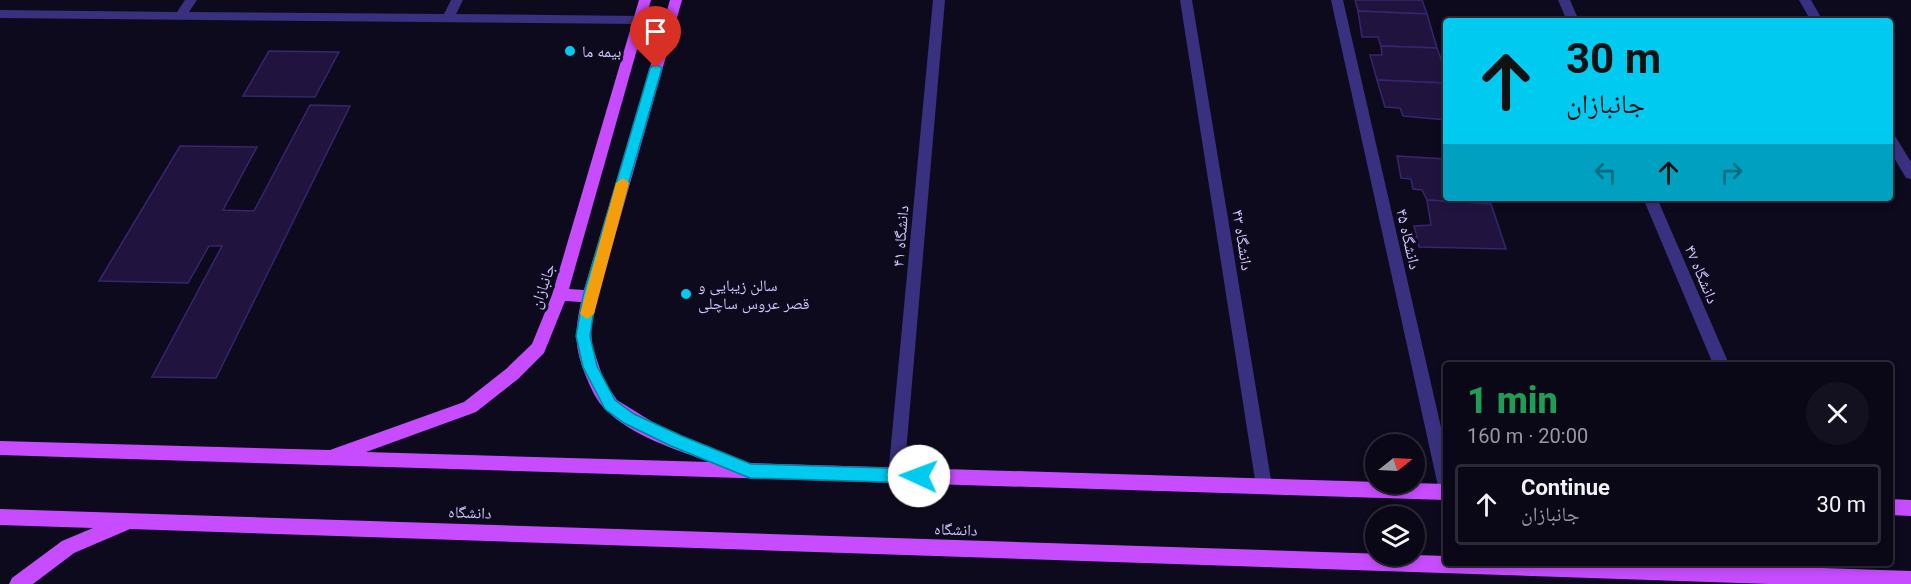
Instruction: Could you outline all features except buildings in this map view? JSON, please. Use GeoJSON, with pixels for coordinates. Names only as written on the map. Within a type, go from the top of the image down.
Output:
{"type":"FeatureCollection","features":[{"type":"Feature","properties":{"kind":"main road","name":"جانبازان"},"geometry":{"type":"LineString","coordinates":[[326,458],[470,407],[512,374],[538,348],[560,295],[645,0]]}},
{"type":"Feature","properties":{"kind":"main road"},"geometry":{"type":"LineString","coordinates":[[676,0],[590,296],[583,336],[590,367],[610,404],[629,418],[676,441],[750,471]]}},
{"type":"Feature","properties":{"kind":"main road"},"geometry":{"type":"LineString","coordinates":[[560,295],[590,296]]}},
{"type":"Feature","properties":{"kind":"main road"},"geometry":{"type":"LineString","coordinates":[[0,448],[1443,492]]}},
{"type":"Feature","properties":{"kind":"main road"},"geometry":{"type":"LineString","coordinates":[[1893,507],[1911,508]]}},
{"type":"Feature","properties":{"kind":"main road","name":"دانشگاه"},"geometry":{"type":"LineString","coordinates":[[0,517],[1443,564]]}},
{"type":"Feature","properties":{"kind":"main road"},"geometry":{"type":"LineString","coordinates":[[18,584],[68,547],[135,521]]}},
{"type":"Feature","properties":{"kind":"main road","name":"دانشگاه"},"geometry":{"type":"LineString","coordinates":[[1490,566],[1911,580]]}},
{"type":"Feature","properties":{"kind":"street"},"geometry":{"type":"LineString","coordinates":[[180,16],[191,0]]}},
{"type":"Feature","properties":{"kind":"street"},"geometry":{"type":"LineString","coordinates":[[448,18],[457,0]]}},
{"type":"Feature","properties":{"kind":"street","name":"دانشگاه ۴۱"},"geometry":{"type":"LineString","coordinates":[[896,476],[939,0]]}},
{"type":"Feature","properties":{"kind":"street","name":"دانشگاه ۴۳"},"geometry":{"type":"LineString","coordinates":[[1186,0],[1264,486]]}},
{"type":"Feature","properties":{"kind":"street","name":"دانشگاه ۴۵"},"geometry":{"type":"LineString","coordinates":[[1337,0],[1443,473]]}},
{"type":"Feature","properties":{"kind":"street"},"geometry":{"type":"LineString","coordinates":[[1564,0],[1572,18]]}},
{"type":"Feature","properties":{"kind":"street"},"geometry":{"type":"LineString","coordinates":[[1804,0],[1815,18]]}},
{"type":"Feature","properties":{"kind":"street"},"geometry":{"type":"LineString","coordinates":[[0,14],[639,20]]}},
{"type":"Feature","properties":{"kind":"street"},"geometry":{"type":"LineString","coordinates":[[1893,145],[1911,174]]}},
{"type":"Feature","properties":{"kind":"street","name":"دانشگاه ۴۷"},"geometry":{"type":"LineString","coordinates":[[1651,201],[1720,362]]}},
{"type":"Feature","properties":{"kind":"slow traffic"},"geometry":{"type":"LineString","coordinates":[[587,314],[590,296],[623,183]]}},
{"type":"Feature","properties":{"kind":"place","name":"بیمه ما"},"geometry":{"type":"Point","coordinates":[570,51]}},
{"type":"Feature","properties":{"kind":"place","name":"سالن زیبایی و قصر عروس ساچلی"},"geometry":{"type":"Point","coordinates":[686,294]}},
{"type":"Feature","properties":{"kind":"route"},"geometry":{"type":"LineString","coordinates":[[656,68],[590,296],[583,336],[590,367],[610,404],[629,418],[676,441],[750,471],[919,476]]}}]}
